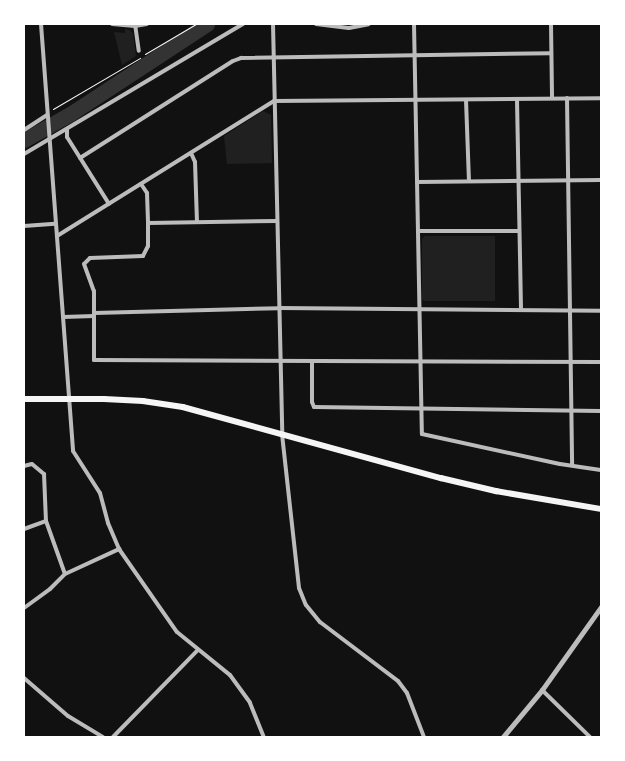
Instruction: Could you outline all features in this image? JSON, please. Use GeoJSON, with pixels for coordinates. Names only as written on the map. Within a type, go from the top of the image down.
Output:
{"type":"FeatureCollection","features":[{"type":"Feature","properties":{"kind":"main road"},"geometry":{"type":"LineString","coordinates":[[24,399],[68,398],[143,401],[184,407],[441,478],[496,491],[601,508]]}},
{"type":"Feature","properties":{"kind":"street"},"geometry":{"type":"LineString","coordinates":[[41,24],[48,139],[73,451],[100,493],[108,523],[119,549],[177,632],[230,675],[250,703],[264,737]]}},
{"type":"Feature","properties":{"kind":"street"},"geometry":{"type":"LineString","coordinates":[[112,24],[147,24]]}},
{"type":"Feature","properties":{"kind":"street"},"geometry":{"type":"LineString","coordinates":[[24,154],[243,24]]}},
{"type":"Feature","properties":{"kind":"street"},"geometry":{"type":"LineString","coordinates":[[273,24],[282,434],[299,588],[306,605],[320,622],[398,681],[407,693],[424,737]]}},
{"type":"Feature","properties":{"kind":"street"},"geometry":{"type":"LineString","coordinates":[[316,24],[349,28],[369,24]]}},
{"type":"Feature","properties":{"kind":"street"},"geometry":{"type":"LineString","coordinates":[[414,24],[417,100],[418,310],[422,434],[601,470]]}},
{"type":"Feature","properties":{"kind":"street"},"geometry":{"type":"LineString","coordinates":[[551,24],[552,98]]}},
{"type":"Feature","properties":{"kind":"street"},"geometry":{"type":"LineString","coordinates":[[135,25],[138,51]]}},
{"type":"Feature","properties":{"kind":"street"},"geometry":{"type":"LineString","coordinates":[[80,158],[232,61],[241,58],[551,53]]}},
{"type":"Feature","properties":{"kind":"street"},"geometry":{"type":"LineString","coordinates":[[567,98],[572,464]]}},
{"type":"Feature","properties":{"kind":"street"},"geometry":{"type":"LineString","coordinates":[[57,236],[274,101],[601,98]]}},
{"type":"Feature","properties":{"kind":"street"},"geometry":{"type":"LineString","coordinates":[[466,100],[469,181]]}},
{"type":"Feature","properties":{"kind":"street"},"geometry":{"type":"LineString","coordinates":[[517,100],[520,310]]}},
{"type":"Feature","properties":{"kind":"street"},"geometry":{"type":"LineString","coordinates":[[24,130],[47,117]]}},
{"type":"Feature","properties":{"kind":"street"},"geometry":{"type":"LineString","coordinates":[[67,129],[66,137],[109,204]]}},
{"type":"Feature","properties":{"kind":"street"},"geometry":{"type":"LineString","coordinates":[[191,153],[195,162],[197,222]]}},
{"type":"Feature","properties":{"kind":"street"},"geometry":{"type":"LineString","coordinates":[[417,182],[601,180]]}},
{"type":"Feature","properties":{"kind":"street"},"geometry":{"type":"LineString","coordinates":[[141,184],[147,193],[148,222],[148,246],[143,256],[90,258],[84,264],[94,291],[94,360],[601,362]]}},
{"type":"Feature","properties":{"kind":"street"},"geometry":{"type":"LineString","coordinates":[[148,222],[277,221]]}},
{"type":"Feature","properties":{"kind":"street"},"geometry":{"type":"LineString","coordinates":[[24,226],[55,224]]}},
{"type":"Feature","properties":{"kind":"street"},"geometry":{"type":"LineString","coordinates":[[418,231],[519,231]]}},
{"type":"Feature","properties":{"kind":"street"},"geometry":{"type":"LineString","coordinates":[[62,317],[279,308],[601,311]]}},
{"type":"Feature","properties":{"kind":"street"},"geometry":{"type":"LineString","coordinates":[[312,361],[312,402],[314,407],[601,411]]}},
{"type":"Feature","properties":{"kind":"street"},"geometry":{"type":"LineString","coordinates":[[24,466],[32,464],[44,474],[46,521],[65,574]]}},
{"type":"Feature","properties":{"kind":"street"},"geometry":{"type":"LineString","coordinates":[[24,529],[37,522],[46,521]]}},
{"type":"Feature","properties":{"kind":"street"},"geometry":{"type":"LineString","coordinates":[[24,608],[65,574],[119,549]]}},
{"type":"Feature","properties":{"kind":"street"},"geometry":{"type":"LineString","coordinates":[[503,737],[542,690],[601,607]]}},
{"type":"Feature","properties":{"kind":"street"},"geometry":{"type":"LineString","coordinates":[[113,737],[198,650]]}},
{"type":"Feature","properties":{"kind":"street"},"geometry":{"type":"LineString","coordinates":[[24,678],[68,716],[103,737]]}},
{"type":"Feature","properties":{"kind":"street"},"geometry":{"type":"LineString","coordinates":[[542,690],[590,737]]}},
{"type":"Feature","properties":{"kind":"path"},"geometry":{"type":"LineString","coordinates":[[47,117],[196,24]]}},
{"type":"Feature","properties":{"kind":"shaded area"},"geometry":{"type":"Polygon","coordinates":[[[125,29],[133,33],[136,56],[122,65],[114,32],[125,33],[125,29]]]}},
{"type":"Feature","properties":{"kind":"shaded area"},"geometry":{"type":"Polygon","coordinates":[[[263,111],[271,115],[272,163],[227,164],[224,136],[263,111]]]}},
{"type":"Feature","properties":{"kind":"shaded area"},"geometry":{"type":"Polygon","coordinates":[[[425,236],[495,236],[495,301],[424,301],[422,299],[422,239],[425,236]]]}},
{"type":"Feature","properties":{"kind":"waterway"},"geometry":{"type":"LineString","coordinates":[[24,140],[70,114],[207,24]]}}]}
